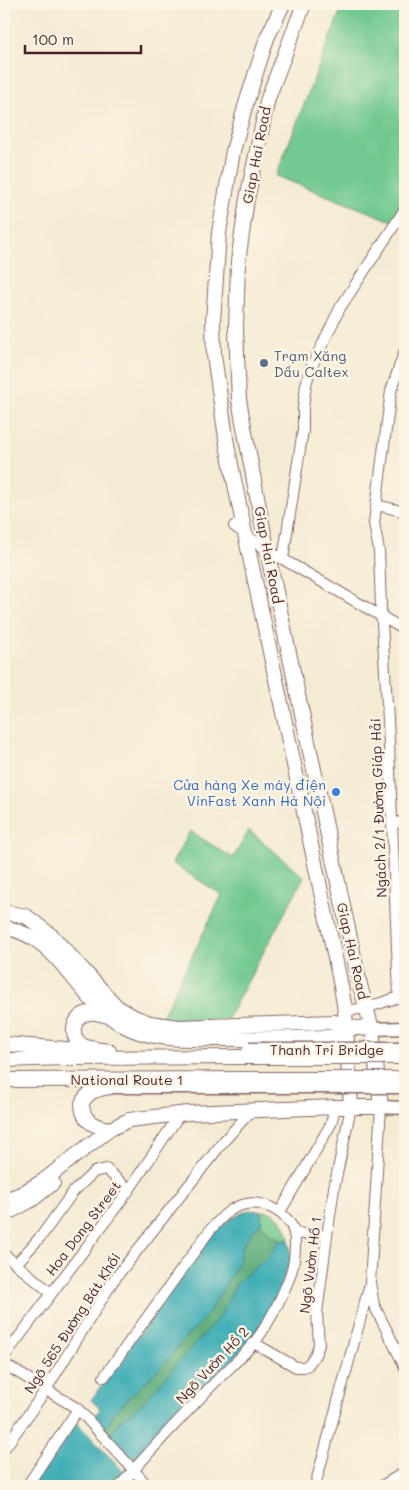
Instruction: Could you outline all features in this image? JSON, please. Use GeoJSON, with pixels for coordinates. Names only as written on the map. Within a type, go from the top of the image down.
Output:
{"type":"FeatureCollection","features":[{"type":"Feature","properties":{"kind":"highway","name":"Giap Hai Road"},"geometry":{"type":"LineString","coordinates":[[283,4],[266,38],[233,152],[219,233],[214,300],[214,355],[239,530],[345,1010],[351,1107]]}},
{"type":"Feature","properties":{"kind":"highway","name":"Giap Hai Road"},"geometry":{"type":"LineString","coordinates":[[304,4],[268,98],[247,199],[238,262],[236,329],[239,400],[267,550],[360,984],[372,1029],[381,1107]]}},
{"type":"Feature","properties":{"kind":"highway"},"geometry":{"type":"LineString","coordinates":[[4,912],[26,916],[52,936],[117,1007],[134,1017],[150,1023],[178,1027],[335,1022],[346,1027],[372,1029]]}},
{"type":"Feature","properties":{"kind":"highway"},"geometry":{"type":"LineString","coordinates":[[4,927],[16,929],[32,936],[50,950],[94,1002],[110,1016],[121,1024],[147,1035],[175,1039],[334,1037],[346,1027]]}},
{"type":"Feature","properties":{"kind":"highway"},"geometry":{"type":"LineString","coordinates":[[110,1016],[92,1012],[82,1015],[74,1026],[77,1040],[86,1047],[150,1057]]}},
{"type":"Feature","properties":{"kind":"highway"},"geometry":{"type":"LineString","coordinates":[[4,1044],[150,1057]]}},
{"type":"Feature","properties":{"kind":"highway","name":"National Route 1"},"geometry":{"type":"LineString","coordinates":[[4,1060],[150,1057],[212,1058],[249,1053]]}},
{"type":"Feature","properties":{"kind":"highway","name":"Thanh Tri Bridge"},"geometry":{"type":"LineString","coordinates":[[249,1053],[405,1057]]}},
{"type":"Feature","properties":{"kind":"highway","name":"National Route 1"},"geometry":{"type":"LineString","coordinates":[[5,1080],[66,1079],[250,1083]]}},
{"type":"Feature","properties":{"kind":"highway"},"geometry":{"type":"LineString","coordinates":[[250,1083],[405,1079]]}},
{"type":"Feature","properties":{"kind":"highway"},"geometry":{"type":"LineString","coordinates":[[110,1087],[90,1092],[82,1103],[84,1115],[91,1124],[98,1128],[110,1129]]}},
{"type":"Feature","properties":{"kind":"highway"},"geometry":{"type":"LineString","coordinates":[[4,1200],[21,1194],[42,1181],[110,1129],[129,1120],[180,1114],[242,1114],[335,1107],[381,1107]]}},
{"type":"Feature","properties":{"kind":"highway"},"geometry":{"type":"LineString","coordinates":[[4,1215],[33,1200],[52,1184],[83,1151]]}},
{"type":"Feature","properties":{"kind":"main road"},"geometry":{"type":"LineString","coordinates":[[372,1029],[405,1028]]}},
{"type":"Feature","properties":{"kind":"main road","name":"Thanh Tri Bridge"},"geometry":{"type":"LineString","coordinates":[[249,1053],[405,1049]]}},
{"type":"Feature","properties":{"kind":"main road"},"geometry":{"type":"LineString","coordinates":[[66,1079],[110,1087],[250,1083],[405,1086]]}},
{"type":"Feature","properties":{"kind":"main road"},"geometry":{"type":"LineString","coordinates":[[381,1107],[405,1108]]}},
{"type":"Feature","properties":{"kind":"street"},"geometry":{"type":"LineString","coordinates":[[283,559],[303,430],[306,385],[310,370],[340,308],[405,209]]}},
{"type":"Feature","properties":{"kind":"street","name":"Ngách 2/1 Đường Giáp Hải"},"geometry":{"type":"LineString","coordinates":[[402,996],[379,551],[374,523],[390,391],[405,350]]}},
{"type":"Feature","properties":{"kind":"street"},"geometry":{"type":"LineString","coordinates":[[377,505],[405,512]]}},
{"type":"Feature","properties":{"kind":"street"},"geometry":{"type":"LineString","coordinates":[[239,530],[267,550],[405,630]]}},
{"type":"Feature","properties":{"kind":"street"},"geometry":{"type":"LineString","coordinates":[[392,823],[405,822]]}},
{"type":"Feature","properties":{"kind":"street"},"geometry":{"type":"LineString","coordinates":[[345,1010],[366,1008],[402,996]]}},
{"type":"Feature","properties":{"kind":"street"},"geometry":{"type":"LineString","coordinates":[[280,1212],[331,1124],[335,1107]]}},
{"type":"Feature","properties":{"kind":"street","name":"Ngõ Vườn Hồ 1"},"geometry":{"type":"LineString","coordinates":[[254,1343],[296,1367],[304,1367],[311,1362],[319,1345],[318,1314],[327,1236],[334,1188],[351,1107]]}},
{"type":"Feature","properties":{"kind":"street"},"geometry":{"type":"LineString","coordinates":[[315,1486],[370,1283],[381,1107]]}},
{"type":"Feature","properties":{"kind":"street","name":"Hoa Dong Street"},"geometry":{"type":"LineString","coordinates":[[4,1357],[129,1190],[180,1114]]}},
{"type":"Feature","properties":{"kind":"street","name":"Ngõ 565 Đường Bát Khối"},"geometry":{"type":"LineString","coordinates":[[4,1449],[45,1391],[114,1281],[242,1114]]}},
{"type":"Feature","properties":{"kind":"street"},"geometry":{"type":"LineString","coordinates":[[331,1124],[346,1129]]}},
{"type":"Feature","properties":{"kind":"street"},"geometry":{"type":"LineString","coordinates":[[16,1264],[42,1235],[73,1192],[94,1172],[106,1169],[129,1190]]}},
{"type":"Feature","properties":{"kind":"street"},"geometry":{"type":"LineString","coordinates":[[104,1377],[210,1230],[236,1207],[250,1203],[264,1205],[280,1212],[294,1233],[327,1236]]}},
{"type":"Feature","properties":{"kind":"street","name":"Ngõ Vườn Hồ 2"},"geometry":{"type":"LineString","coordinates":[[120,1486],[206,1391],[254,1343],[284,1292],[291,1275],[295,1254],[294,1233]]}},
{"type":"Feature","properties":{"kind":"street"},"geometry":{"type":"LineString","coordinates":[[4,1254],[51,1293]]}},
{"type":"Feature","properties":{"kind":"street"},"geometry":{"type":"LineString","coordinates":[[370,1283],[374,1305],[405,1367]]}},
{"type":"Feature","properties":{"kind":"street"},"geometry":{"type":"LineString","coordinates":[[4,1364],[78,1410],[148,1486]]}},
{"type":"Feature","properties":{"kind":"street"},"geometry":{"type":"LineString","coordinates":[[27,1486],[78,1410]]}},
{"type":"Feature","properties":{"kind":"street"},"geometry":{"type":"LineString","coordinates":[[382,1486],[405,1472]]}},
{"type":"Feature","properties":{"kind":"green space"},"geometry":{"type":"Polygon","coordinates":[[[343,4],[405,4],[405,198],[392,221],[276,176],[343,4]]]}},
{"type":"Feature","properties":{"kind":"green space"},"geometry":{"type":"Polygon","coordinates":[[[249,830],[304,877],[227,1020],[160,1021],[222,895],[172,863],[190,831],[233,858],[249,830]]]}},
{"type":"Feature","properties":{"kind":"green space"},"geometry":{"type":"Polygon","coordinates":[[[262,1211],[272,1213],[281,1220],[289,1240],[276,1238],[267,1230],[261,1223],[262,1211]]]}},
{"type":"Feature","properties":{"kind":"green space"},"geometry":{"type":"Polygon","coordinates":[[[261,1223],[280,1240],[269,1256],[236,1284],[221,1316],[146,1399],[128,1416],[119,1421],[110,1438],[103,1430],[110,1422],[113,1413],[162,1366],[203,1320],[238,1264],[241,1250],[251,1232],[261,1223]]]}},
{"type":"Feature","properties":{"kind":"water"},"geometry":{"type":"Polygon","coordinates":[[[248,1210],[262,1211],[261,1223],[251,1232],[241,1249],[238,1264],[216,1301],[203,1320],[162,1366],[113,1413],[110,1422],[103,1430],[93,1419],[100,1409],[91,1400],[208,1238],[228,1220],[248,1210]]]}},
{"type":"Feature","properties":{"kind":"water"},"geometry":{"type":"Polygon","coordinates":[[[280,1240],[289,1240],[291,1260],[275,1301],[248,1346],[137,1459],[129,1459],[110,1438],[119,1421],[128,1416],[146,1399],[220,1316],[236,1284],[269,1256],[280,1240]]]}},
{"type":"Feature","properties":{"kind":"water"},"geometry":{"type":"Polygon","coordinates":[[[76,1422],[126,1474],[115,1486],[31,1486],[76,1422]]]}},
{"type":"Feature","properties":{"kind":"place","name":"Trạm Xăng Dầu Caltex"},"geometry":{"type":"Point","coordinates":[264,363]}},
{"type":"Feature","properties":{"kind":"place","name":"Cửa hàng Xe máy điện VinFast Xanh Hà Nội"},"geometry":{"type":"Point","coordinates":[336,792]}}]}
